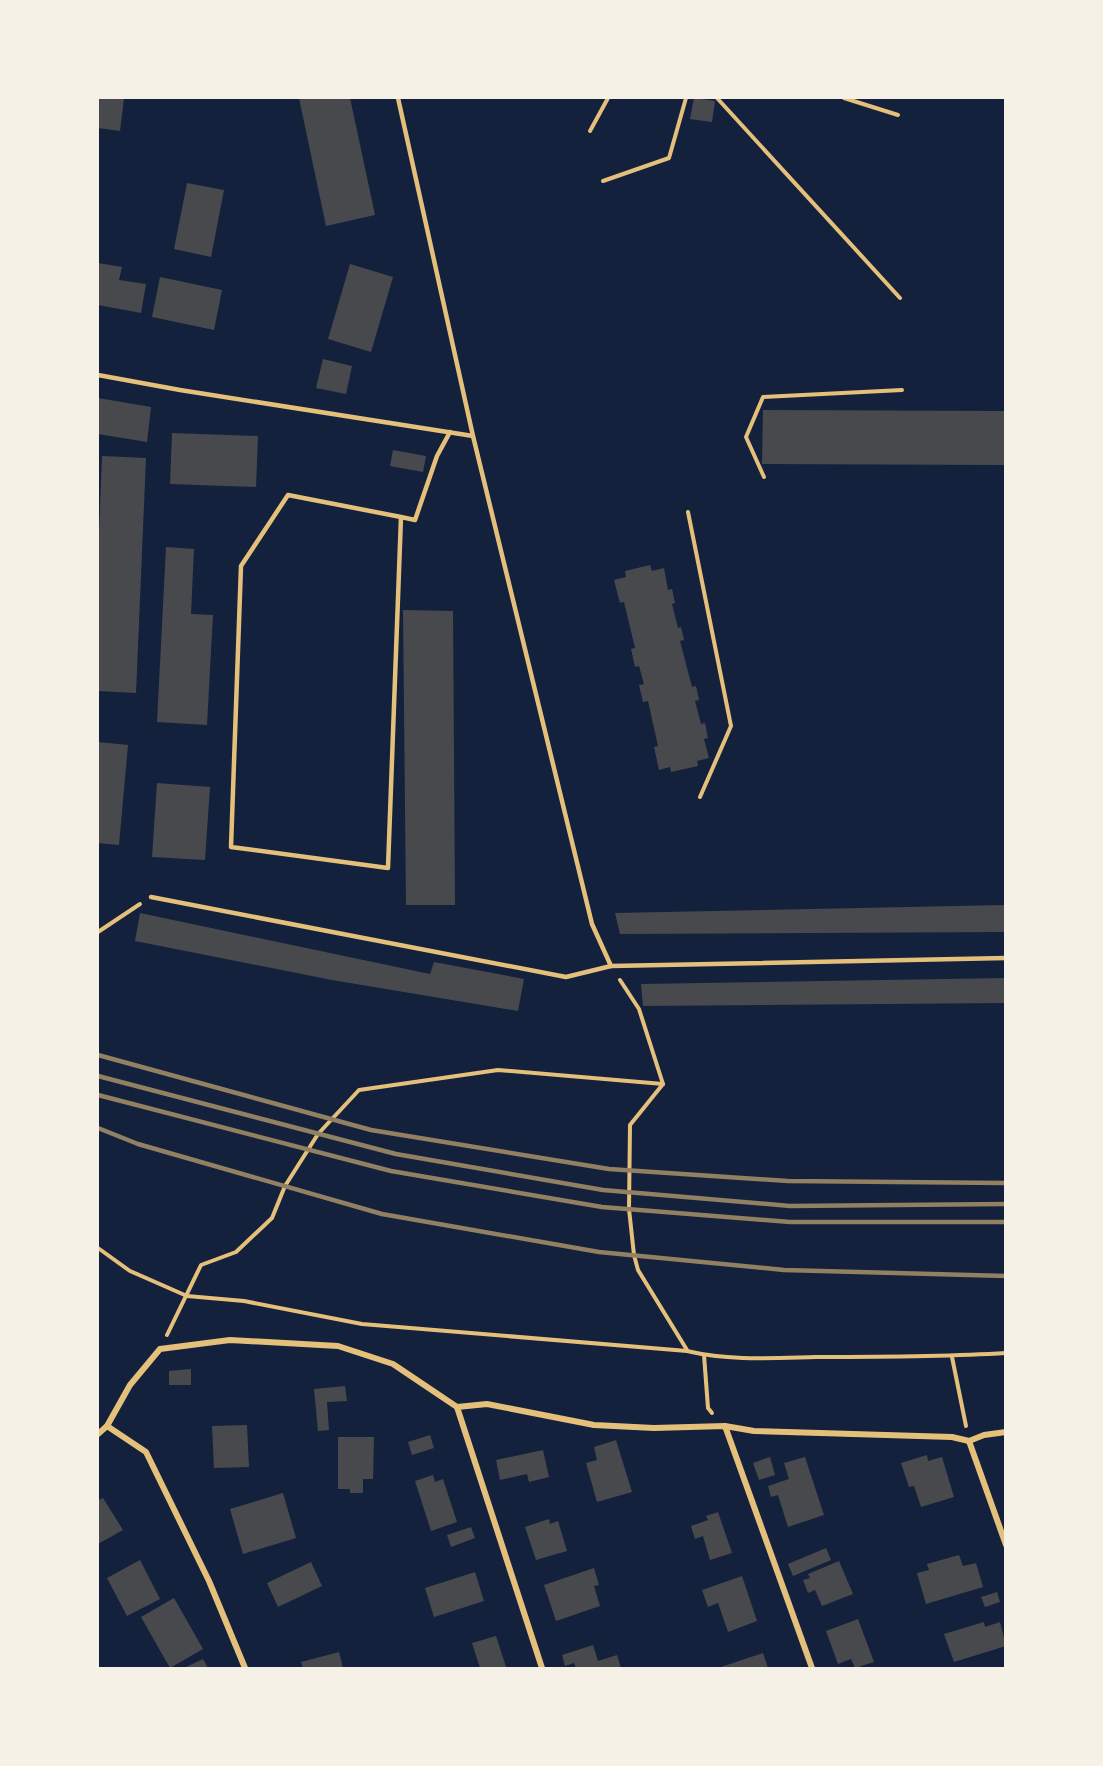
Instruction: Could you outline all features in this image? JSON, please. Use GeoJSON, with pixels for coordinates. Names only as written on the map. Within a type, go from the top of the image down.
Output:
{"type":"FeatureCollection","features":[{"type":"Feature","properties":{"kind":"street"},"geometry":{"type":"LineString","coordinates":[[98,1434],[107,1426],[130,1385],[160,1349],[230,1340],[338,1346],[393,1364],[457,1407],[542,1668]]}},
{"type":"Feature","properties":{"kind":"street"},"geometry":{"type":"LineString","coordinates":[[457,1407],[487,1404],[594,1425],[654,1428],[725,1426],[754,1431],[952,1437],[969,1441],[984,1435],[1005,1432]]}},
{"type":"Feature","properties":{"kind":"street"},"geometry":{"type":"LineString","coordinates":[[107,1426],[146,1452],[209,1581],[244,1668]]}},
{"type":"Feature","properties":{"kind":"street"},"geometry":{"type":"LineString","coordinates":[[725,1426],[812,1668]]}},
{"type":"Feature","properties":{"kind":"street"},"geometry":{"type":"LineString","coordinates":[[969,1441],[1005,1545]]}},
{"type":"Feature","properties":{"kind":"lane"},"geometry":{"type":"LineString","coordinates":[[398,98],[473,436],[592,924],[611,966]]}},
{"type":"Feature","properties":{"kind":"lane"},"geometry":{"type":"LineString","coordinates":[[98,375],[473,436]]}},
{"type":"Feature","properties":{"kind":"lane"},"geometry":{"type":"LineString","coordinates":[[401,517],[388,868],[231,847],[241,566],[288,495],[401,517],[415,520],[437,456],[450,432]]}},
{"type":"Feature","properties":{"kind":"lane"},"geometry":{"type":"LineString","coordinates":[[150,897],[566,977],[611,966],[1005,958]]}},
{"type":"Feature","properties":{"kind":"path"},"geometry":{"type":"LineString","coordinates":[[590,131],[608,98]]}},
{"type":"Feature","properties":{"kind":"path"},"geometry":{"type":"LineString","coordinates":[[603,181],[669,158],[687,98]]}},
{"type":"Feature","properties":{"kind":"path"},"geometry":{"type":"LineString","coordinates":[[717,98],[900,298]]}},
{"type":"Feature","properties":{"kind":"path"},"geometry":{"type":"LineString","coordinates":[[844,98],[898,115]]}},
{"type":"Feature","properties":{"kind":"path"},"geometry":{"type":"LineString","coordinates":[[764,477],[746,437],[763,397],[902,390]]}},
{"type":"Feature","properties":{"kind":"path"},"geometry":{"type":"LineString","coordinates":[[688,512],[731,726],[699,797]]}},
{"type":"Feature","properties":{"kind":"path"},"geometry":{"type":"LineString","coordinates":[[98,932],[150,897]]}},
{"type":"Feature","properties":{"kind":"path"},"geometry":{"type":"LineString","coordinates":[[611,966],[639,1009],[663,1084]]}},
{"type":"Feature","properties":{"kind":"path"},"geometry":{"type":"LineString","coordinates":[[160,1349],[201,1265],[236,1252],[272,1218],[285,1186],[318,1134],[359,1090],[498,1070],[663,1084]]}},
{"type":"Feature","properties":{"kind":"path"},"geometry":{"type":"LineString","coordinates":[[663,1084],[630,1125],[629,1209],[638,1270],[687,1351]]}},
{"type":"Feature","properties":{"kind":"path"},"geometry":{"type":"LineString","coordinates":[[98,1248],[130,1271],[187,1296],[244,1301],[362,1324],[687,1351],[740,1358],[951,1357],[1005,1353]]}},
{"type":"Feature","properties":{"kind":"path"},"geometry":{"type":"LineString","coordinates":[[704,1355],[708,1408],[725,1426]]}},
{"type":"Feature","properties":{"kind":"path"},"geometry":{"type":"LineString","coordinates":[[951,1357],[969,1441]]}},
{"type":"Feature","properties":{"kind":"building"},"geometry":{"type":"Polygon","coordinates":[[[98,98],[124,98],[120,131],[98,128],[98,98]]]}},
{"type":"Feature","properties":{"kind":"building"},"geometry":{"type":"Polygon","coordinates":[[[299,98],[350,98],[375,215],[326,226],[299,98]]]}},
{"type":"Feature","properties":{"kind":"building"},"geometry":{"type":"Polygon","coordinates":[[[694,98],[715,101],[712,122],[690,119],[694,98]]]}},
{"type":"Feature","properties":{"kind":"building"},"geometry":{"type":"Polygon","coordinates":[[[187,183],[224,190],[211,257],[174,249],[187,183]]]}},
{"type":"Feature","properties":{"kind":"building"},"geometry":{"type":"Polygon","coordinates":[[[98,263],[122,267],[119,280],[146,284],[141,313],[98,305],[98,263]]]}},
{"type":"Feature","properties":{"kind":"building"},"geometry":{"type":"Polygon","coordinates":[[[350,264],[393,277],[371,352],[328,339],[350,264]]]}},
{"type":"Feature","properties":{"kind":"building"},"geometry":{"type":"Polygon","coordinates":[[[160,277],[222,290],[214,330],[152,317],[160,277]]]}},
{"type":"Feature","properties":{"kind":"building"},"geometry":{"type":"Polygon","coordinates":[[[323,359],[352,366],[346,394],[316,388],[323,359]]]}},
{"type":"Feature","properties":{"kind":"building"},"geometry":{"type":"Polygon","coordinates":[[[98,398],[151,407],[147,442],[98,434],[98,398]]]}},
{"type":"Feature","properties":{"kind":"building"},"geometry":{"type":"Polygon","coordinates":[[[763,410],[1006,411],[1006,465],[762,464],[763,410]]]}},
{"type":"Feature","properties":{"kind":"building"},"geometry":{"type":"Polygon","coordinates":[[[172,433],[258,436],[256,487],[170,484],[172,433]]]}},
{"type":"Feature","properties":{"kind":"building"},"geometry":{"type":"Polygon","coordinates":[[[393,450],[426,456],[423,472],[390,466],[393,450]]]}},
{"type":"Feature","properties":{"kind":"building"},"geometry":{"type":"Polygon","coordinates":[[[102,456],[146,458],[136,693],[98,691],[98,559],[102,456]]]}},
{"type":"Feature","properties":{"kind":"building"},"geometry":{"type":"Polygon","coordinates":[[[166,547],[194,549],[191,614],[213,615],[207,725],[157,722],[166,547]]]}},
{"type":"Feature","properties":{"kind":"building"},"geometry":{"type":"Polygon","coordinates":[[[650,565],[652,571],[664,568],[668,590],[672,589],[675,603],[672,604],[678,628],[681,627],[684,640],[680,641],[692,687],[696,686],[699,700],[695,701],[701,724],[705,723],[708,738],[704,739],[709,758],[697,761],[698,766],[671,772],[670,767],[659,770],[654,747],[658,746],[648,701],[643,702],[639,685],[644,684],[639,666],[635,667],[631,649],[635,648],[624,602],[620,603],[614,580],[626,577],[625,571],[650,565]]]}},
{"type":"Feature","properties":{"kind":"building"},"geometry":{"type":"Polygon","coordinates":[[[403,610],[453,611],[455,905],[406,905],[403,610]]]}},
{"type":"Feature","properties":{"kind":"building"},"geometry":{"type":"Polygon","coordinates":[[[98,742],[128,745],[119,845],[98,843],[98,742]]]}},
{"type":"Feature","properties":{"kind":"building"},"geometry":{"type":"Polygon","coordinates":[[[157,783],[210,787],[205,860],[152,857],[157,783]]]}},
{"type":"Feature","properties":{"kind":"building"},"geometry":{"type":"Polygon","coordinates":[[[1006,905],[1006,932],[620,934],[615,913],[1006,905]]]}},
{"type":"Feature","properties":{"kind":"building"},"geometry":{"type":"Polygon","coordinates":[[[140,913],[430,974],[434,962],[524,979],[518,1011],[332,980],[135,941],[140,913]]]}},
{"type":"Feature","properties":{"kind":"building"},"geometry":{"type":"Polygon","coordinates":[[[1006,978],[1006,1003],[643,1006],[641,984],[1006,978]]]}},
{"type":"Feature","properties":{"kind":"building"},"geometry":{"type":"Polygon","coordinates":[[[191,1369],[191,1385],[169,1385],[169,1371],[191,1369]]]}},
{"type":"Feature","properties":{"kind":"building"},"geometry":{"type":"Polygon","coordinates":[[[345,1386],[347,1401],[327,1402],[329,1430],[318,1431],[314,1389],[345,1386]]]}},
{"type":"Feature","properties":{"kind":"building"},"geometry":{"type":"Polygon","coordinates":[[[247,1425],[249,1467],[214,1468],[212,1426],[247,1425]]]}},
{"type":"Feature","properties":{"kind":"building"},"geometry":{"type":"Polygon","coordinates":[[[430,1435],[434,1448],[412,1455],[408,1442],[430,1435]]]}},
{"type":"Feature","properties":{"kind":"building"},"geometry":{"type":"Polygon","coordinates":[[[338,1437],[374,1437],[373,1479],[363,1479],[363,1493],[350,1493],[350,1489],[338,1489],[338,1437]]]}},
{"type":"Feature","properties":{"kind":"building"},"geometry":{"type":"Polygon","coordinates":[[[616,1440],[632,1492],[597,1502],[586,1463],[597,1460],[594,1447],[616,1440]]]}},
{"type":"Feature","properties":{"kind":"building"},"geometry":{"type":"Polygon","coordinates":[[[543,1450],[549,1477],[529,1482],[527,1474],[500,1480],[496,1460],[543,1450]]]}},
{"type":"Feature","properties":{"kind":"building"},"geometry":{"type":"Polygon","coordinates":[[[927,1455],[928,1461],[942,1457],[954,1497],[921,1507],[914,1486],[909,1487],[901,1463],[927,1455]]]}},
{"type":"Feature","properties":{"kind":"building"},"geometry":{"type":"Polygon","coordinates":[[[770,1457],[775,1475],[759,1480],[753,1463],[770,1457]]]}},
{"type":"Feature","properties":{"kind":"building"},"geometry":{"type":"Polygon","coordinates":[[[805,1457],[824,1515],[788,1527],[778,1495],[771,1497],[768,1486],[789,1479],[784,1463],[805,1457]]]}},
{"type":"Feature","properties":{"kind":"building"},"geometry":{"type":"Polygon","coordinates":[[[433,1475],[435,1482],[443,1479],[457,1522],[431,1531],[415,1481],[433,1475]]]}},
{"type":"Feature","properties":{"kind":"building"},"geometry":{"type":"Polygon","coordinates":[[[283,1493],[296,1538],[243,1554],[230,1509],[283,1493]]]}},
{"type":"Feature","properties":{"kind":"building"},"geometry":{"type":"Polygon","coordinates":[[[103,1498],[123,1530],[98,1544],[98,1500],[103,1498]]]}},
{"type":"Feature","properties":{"kind":"building"},"geometry":{"type":"Polygon","coordinates":[[[718,1512],[732,1553],[710,1560],[703,1536],[695,1539],[691,1526],[708,1520],[706,1516],[718,1512]]]}},
{"type":"Feature","properties":{"kind":"building"},"geometry":{"type":"Polygon","coordinates":[[[549,1519],[550,1524],[558,1521],[567,1551],[536,1560],[525,1527],[549,1519]]]}},
{"type":"Feature","properties":{"kind":"building"},"geometry":{"type":"Polygon","coordinates":[[[471,1527],[475,1538],[451,1547],[447,1535],[471,1527]]]}},
{"type":"Feature","properties":{"kind":"building"},"geometry":{"type":"Polygon","coordinates":[[[826,1548],[831,1560],[793,1576],[788,1564],[826,1548]]]}},
{"type":"Feature","properties":{"kind":"building"},"geometry":{"type":"Polygon","coordinates":[[[959,1555],[963,1566],[976,1563],[983,1587],[926,1604],[917,1573],[929,1570],[927,1564],[959,1555]]]}},
{"type":"Feature","properties":{"kind":"building"},"geometry":{"type":"Polygon","coordinates":[[[140,1560],[160,1599],[127,1616],[107,1578],[140,1560]]]}},
{"type":"Feature","properties":{"kind":"building"},"geometry":{"type":"Polygon","coordinates":[[[839,1561],[853,1594],[822,1606],[815,1590],[808,1593],[803,1580],[810,1578],[808,1574],[839,1561]]]}},
{"type":"Feature","properties":{"kind":"building"},"geometry":{"type":"Polygon","coordinates":[[[311,1562],[322,1586],[278,1607],[267,1583],[311,1562]]]}},
{"type":"Feature","properties":{"kind":"building"},"geometry":{"type":"Polygon","coordinates":[[[594,1568],[599,1585],[594,1586],[600,1606],[556,1621],[544,1585],[594,1568]]]}},
{"type":"Feature","properties":{"kind":"building"},"geometry":{"type":"Polygon","coordinates":[[[475,1572],[484,1601],[434,1617],[425,1588],[475,1572]]]}},
{"type":"Feature","properties":{"kind":"building"},"geometry":{"type":"Polygon","coordinates":[[[742,1576],[757,1621],[728,1632],[718,1603],[708,1607],[702,1590],[742,1576]]]}},
{"type":"Feature","properties":{"kind":"building"},"geometry":{"type":"Polygon","coordinates":[[[997,1592],[1000,1602],[985,1607],[981,1597],[997,1592]]]}},
{"type":"Feature","properties":{"kind":"building"},"geometry":{"type":"Polygon","coordinates":[[[174,1598],[203,1649],[170,1668],[141,1617],[174,1598]]]}},
{"type":"Feature","properties":{"kind":"building"},"geometry":{"type":"Polygon","coordinates":[[[858,1619],[874,1662],[855,1668],[851,1659],[838,1664],[826,1631],[858,1619]]]}},
{"type":"Feature","properties":{"kind":"building"},"geometry":{"type":"Polygon","coordinates":[[[984,1622],[985,1627],[1000,1622],[1006,1646],[954,1662],[944,1634],[984,1622]]]}},
{"type":"Feature","properties":{"kind":"building"},"geometry":{"type":"Polygon","coordinates":[[[496,1636],[506,1667],[480,1668],[472,1643],[496,1636]]]}},
{"type":"Feature","properties":{"kind":"building"},"geometry":{"type":"Polygon","coordinates":[[[593,1645],[598,1661],[617,1655],[621,1668],[576,1668],[574,1663],[565,1666],[562,1655],[593,1645]]]}},
{"type":"Feature","properties":{"kind":"building"},"geometry":{"type":"Polygon","coordinates":[[[339,1652],[343,1668],[303,1668],[301,1662],[339,1652]]]}},
{"type":"Feature","properties":{"kind":"building"},"geometry":{"type":"Polygon","coordinates":[[[763,1653],[768,1668],[718,1668],[763,1653]]]}},
{"type":"Feature","properties":{"kind":"building"},"geometry":{"type":"Polygon","coordinates":[[[203,1659],[208,1668],[184,1668],[203,1659]]]}},
{"type":"Feature","properties":{"kind":"railway"},"geometry":{"type":"LineString","coordinates":[[98,1055],[371,1130],[609,1169],[788,1181],[1006,1183]]}},
{"type":"Feature","properties":{"kind":"railway"},"geometry":{"type":"LineString","coordinates":[[98,1076],[396,1154],[603,1190],[790,1206],[1006,1204]]}},
{"type":"Feature","properties":{"kind":"railway"},"geometry":{"type":"LineString","coordinates":[[98,1095],[391,1171],[602,1207],[790,1222],[1006,1222]]}},
{"type":"Feature","properties":{"kind":"railway"},"geometry":{"type":"LineString","coordinates":[[98,1128],[138,1144],[382,1214],[599,1252],[784,1270],[1006,1276]]}}]}
